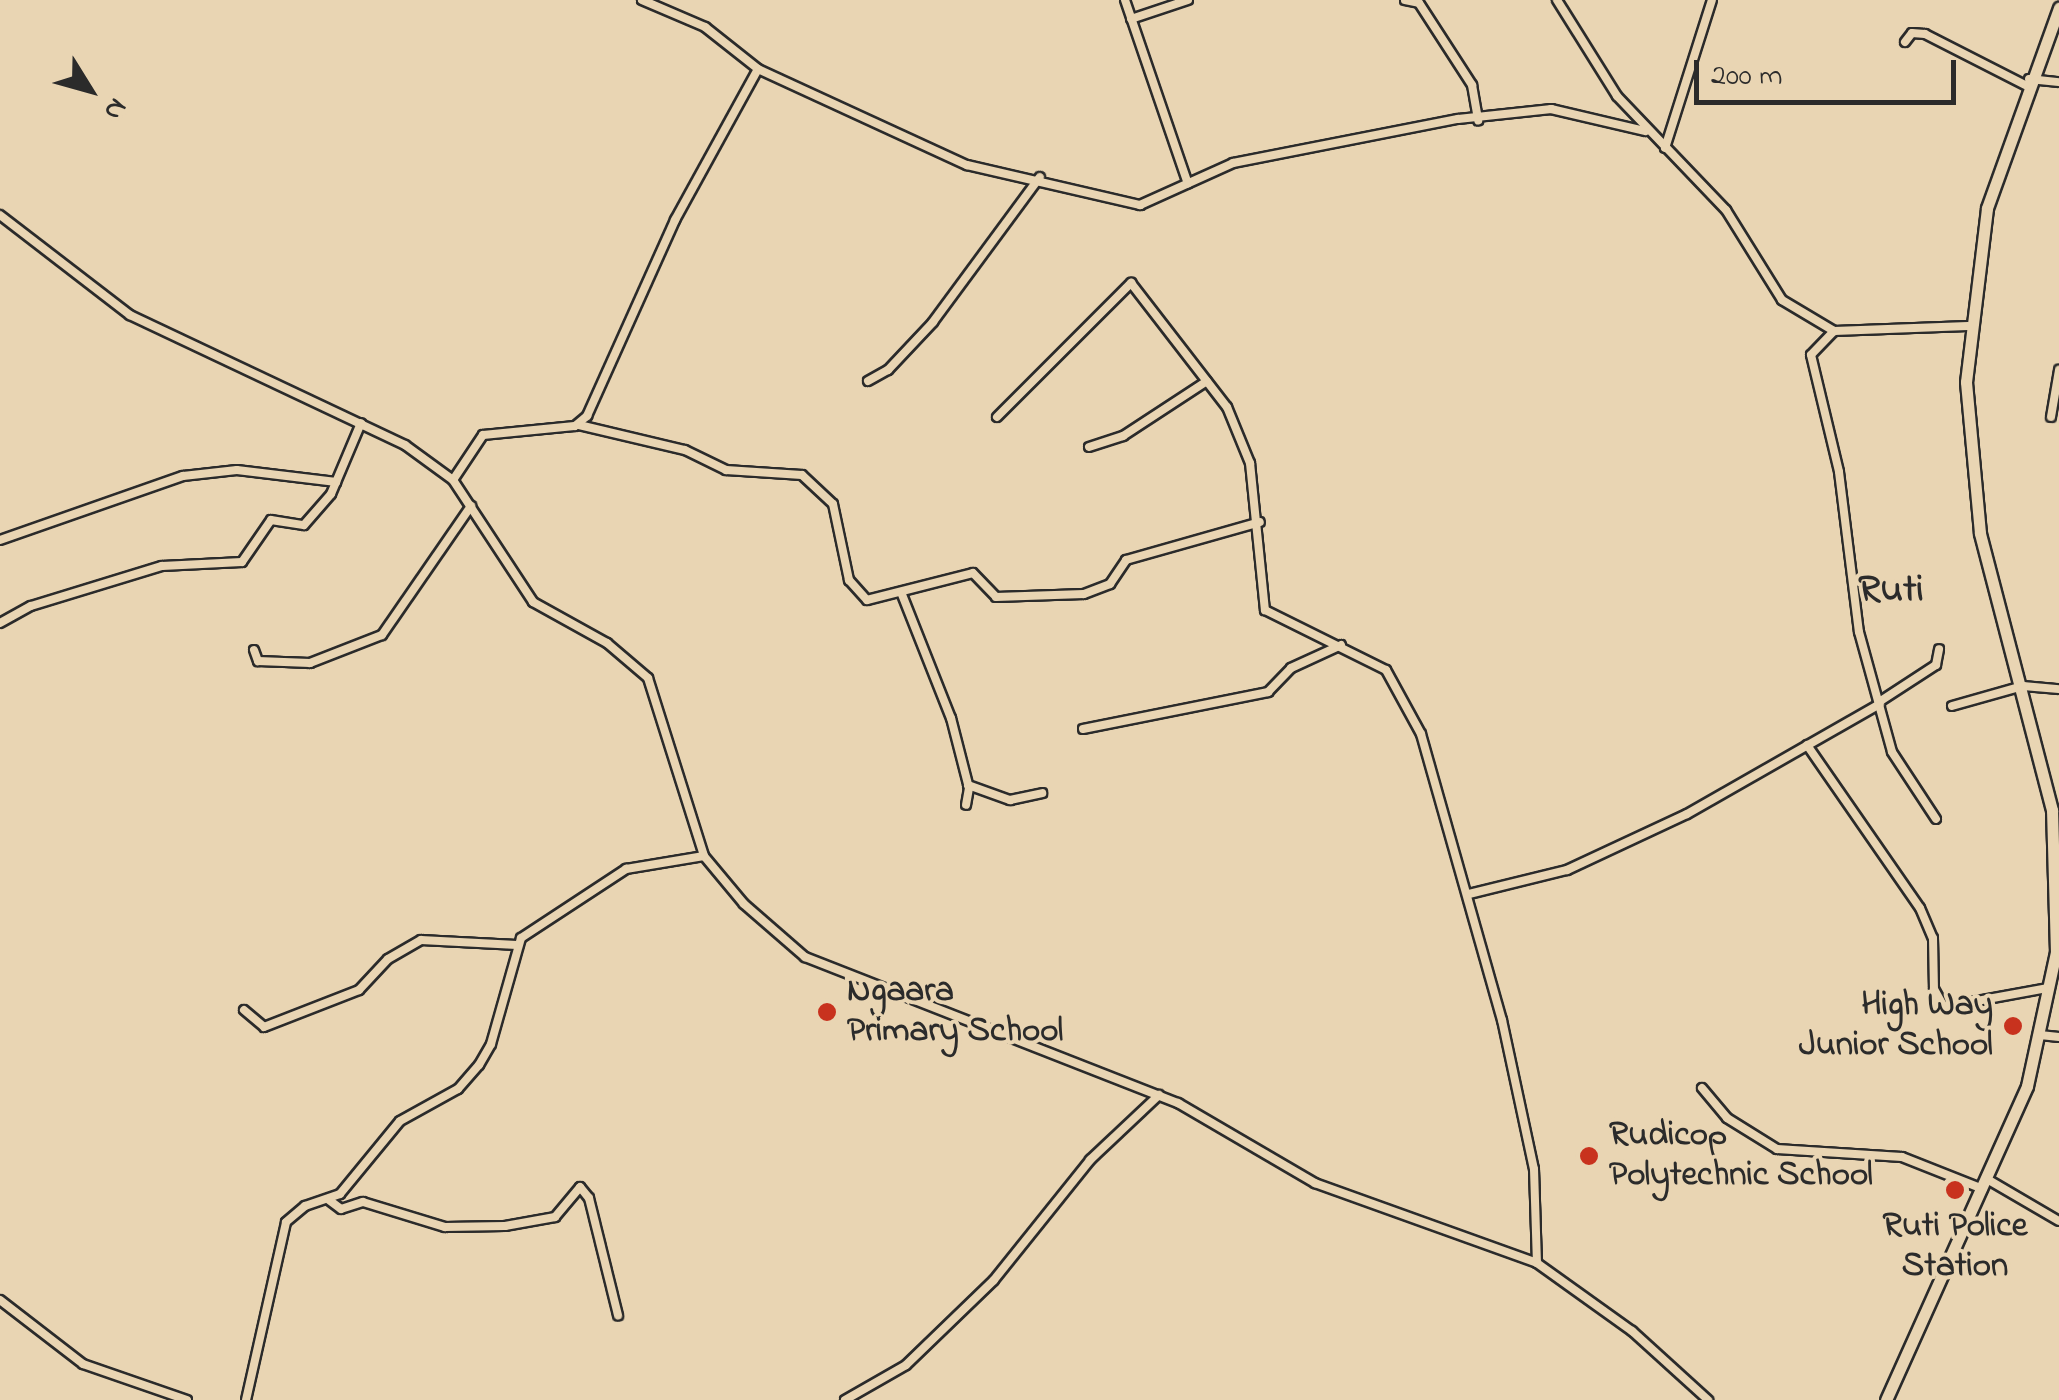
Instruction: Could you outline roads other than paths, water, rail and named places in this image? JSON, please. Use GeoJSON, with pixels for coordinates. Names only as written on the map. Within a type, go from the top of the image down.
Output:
{"type":"FeatureCollection","features":[{"type":"Feature","properties":{"kind":"main road"},"geometry":{"type":"LineString","coordinates":[[1886,1400],[1985,1184],[2040,1035],[2057,953],[2056,811],[1974,503],[1968,326],[1987,208],[2028,83],[2059,8]]}},
{"type":"Feature","properties":{"kind":"street"},"geometry":{"type":"LineString","coordinates":[[642,0],[705,27],[758,70],[958,162],[1040,177],[1140,205],[1233,163],[1552,109],[1645,131]]}},
{"type":"Feature","properties":{"kind":"street"},"geometry":{"type":"LineString","coordinates":[[1125,0],[1188,184]]}},
{"type":"Feature","properties":{"kind":"street"},"geometry":{"type":"LineString","coordinates":[[1131,19],[1188,0]]}},
{"type":"Feature","properties":{"kind":"street"},"geometry":{"type":"LineString","coordinates":[[1404,0],[1419,3],[1472,85],[1478,120]]}},
{"type":"Feature","properties":{"kind":"street"},"geometry":{"type":"LineString","coordinates":[[1558,0],[1645,131],[1726,210],[1782,300],[1834,331],[1968,326]]}},
{"type":"Feature","properties":{"kind":"street"},"geometry":{"type":"LineString","coordinates":[[1665,148],[1712,0]]}},
{"type":"Feature","properties":{"kind":"street"},"geometry":{"type":"LineString","coordinates":[[1905,42],[1912,33],[1925,34],[2028,83],[2059,82]]}},
{"type":"Feature","properties":{"kind":"street"},"geometry":{"type":"LineString","coordinates":[[579,425],[676,220],[758,70]]}},
{"type":"Feature","properties":{"kind":"street"},"geometry":{"type":"LineString","coordinates":[[868,381],[888,370],[934,322],[1040,177]]}},
{"type":"Feature","properties":{"kind":"street"},"geometry":{"type":"LineString","coordinates":[[0,216],[130,316],[405,444],[453,480],[533,602],[607,643],[648,678],[704,856],[744,904],[822,968],[1159,1095],[1223,1124],[1295,1174],[1447,1235],[1536,1263],[1632,1331],[1708,1400]]}},
{"type":"Feature","properties":{"kind":"street"},"geometry":{"type":"LineString","coordinates":[[998,417],[1131,283],[1207,381],[1242,437],[1260,522],[1267,614],[1341,645],[1386,670],[1406,700],[1421,734],[1454,864],[1470,894],[1534,1169],[1536,1263]]}},
{"type":"Feature","properties":{"kind":"street"},"geometry":{"type":"LineString","coordinates":[[1834,331],[1812,355],[1815,386],[1833,438],[1859,632],[1892,752],[1936,819]]}},
{"type":"Feature","properties":{"kind":"street"},"geometry":{"type":"LineString","coordinates":[[2051,417],[2059,370]]}},
{"type":"Feature","properties":{"kind":"street"},"geometry":{"type":"LineString","coordinates":[[1089,447],[1123,436],[1207,381]]}},
{"type":"Feature","properties":{"kind":"street"},"geometry":{"type":"LineString","coordinates":[[0,623],[48,600],[162,566],[242,562],[270,520],[304,525],[336,482],[360,424]]}},
{"type":"Feature","properties":{"kind":"street"},"geometry":{"type":"LineString","coordinates":[[453,480],[483,435],[579,425],[685,450],[726,470],[802,476],[832,504],[856,594],[874,601],[973,573],[996,597],[1084,594],[1110,584],[1126,560],[1260,522]]}},
{"type":"Feature","properties":{"kind":"street"},"geometry":{"type":"LineString","coordinates":[[0,540],[182,476],[237,470],[336,482]]}},
{"type":"Feature","properties":{"kind":"street"},"geometry":{"type":"LineString","coordinates":[[254,650],[254,658],[269,664],[310,663],[382,635],[471,506]]}},
{"type":"Feature","properties":{"kind":"street"},"geometry":{"type":"LineString","coordinates":[[901,592],[940,686],[968,785],[966,805]]}},
{"type":"Feature","properties":{"kind":"street"},"geometry":{"type":"LineString","coordinates":[[1083,729],[1268,692],[1291,668],[1341,645]]}},
{"type":"Feature","properties":{"kind":"street"},"geometry":{"type":"LineString","coordinates":[[1470,894],[1568,870],[1687,814],[1936,666],[1939,650]]}},
{"type":"Feature","properties":{"kind":"street"},"geometry":{"type":"LineString","coordinates":[[1952,706],[2023,686],[2059,689]]}},
{"type":"Feature","properties":{"kind":"street"},"geometry":{"type":"LineString","coordinates":[[1807,745],[1920,908],[1932,938],[1934,989],[1944,1007],[2051,987]]}},
{"type":"Feature","properties":{"kind":"street"},"geometry":{"type":"LineString","coordinates":[[968,785],[1010,800],[1042,793]]}},
{"type":"Feature","properties":{"kind":"street"},"geometry":{"type":"LineString","coordinates":[[244,1010],[264,1027],[332,996],[359,990],[388,959],[421,940],[516,945],[626,869],[704,856]]}},
{"type":"Feature","properties":{"kind":"street"},"geometry":{"type":"LineString","coordinates":[[246,1400],[286,1222],[305,1206],[329,1200],[400,1121],[458,1089],[486,1054],[516,945]]}},
{"type":"Feature","properties":{"kind":"street"},"geometry":{"type":"LineString","coordinates":[[2040,1035],[2059,1037]]}},
{"type":"Feature","properties":{"kind":"street"},"geometry":{"type":"LineString","coordinates":[[1702,1088],[1727,1118],[1778,1149],[1902,1157],[1985,1184],[2059,1222]]}},
{"type":"Feature","properties":{"kind":"street"},"geometry":{"type":"LineString","coordinates":[[845,1400],[906,1366],[981,1292],[1090,1160],[1159,1095]]}},
{"type":"Feature","properties":{"kind":"street"},"geometry":{"type":"LineString","coordinates":[[329,1200],[341,1209],[362,1202],[445,1227],[505,1226],[554,1217],[580,1187],[590,1198],[618,1315]]}},
{"type":"Feature","properties":{"kind":"street"},"geometry":{"type":"LineString","coordinates":[[0,1300],[82,1364],[187,1400]]}},
{"type":"Feature","properties":{"kind":"place","name":"Ngaara Primary School"},"geometry":{"type":"Point","coordinates":[827,1012]}},
{"type":"Feature","properties":{"kind":"place","name":"High Way Junior School"},"geometry":{"type":"Point","coordinates":[2013,1026]}},
{"type":"Feature","properties":{"kind":"place","name":"Rudicop Polytechnic School"},"geometry":{"type":"Point","coordinates":[1589,1156]}},
{"type":"Feature","properties":{"kind":"place","name":"Ruti Police Station"},"geometry":{"type":"Point","coordinates":[1955,1190]}},
{"type":"Feature","properties":{"kind":"district","name":"Ruti"},"geometry":{"type":"Point","coordinates":[1891,591]}}]}
